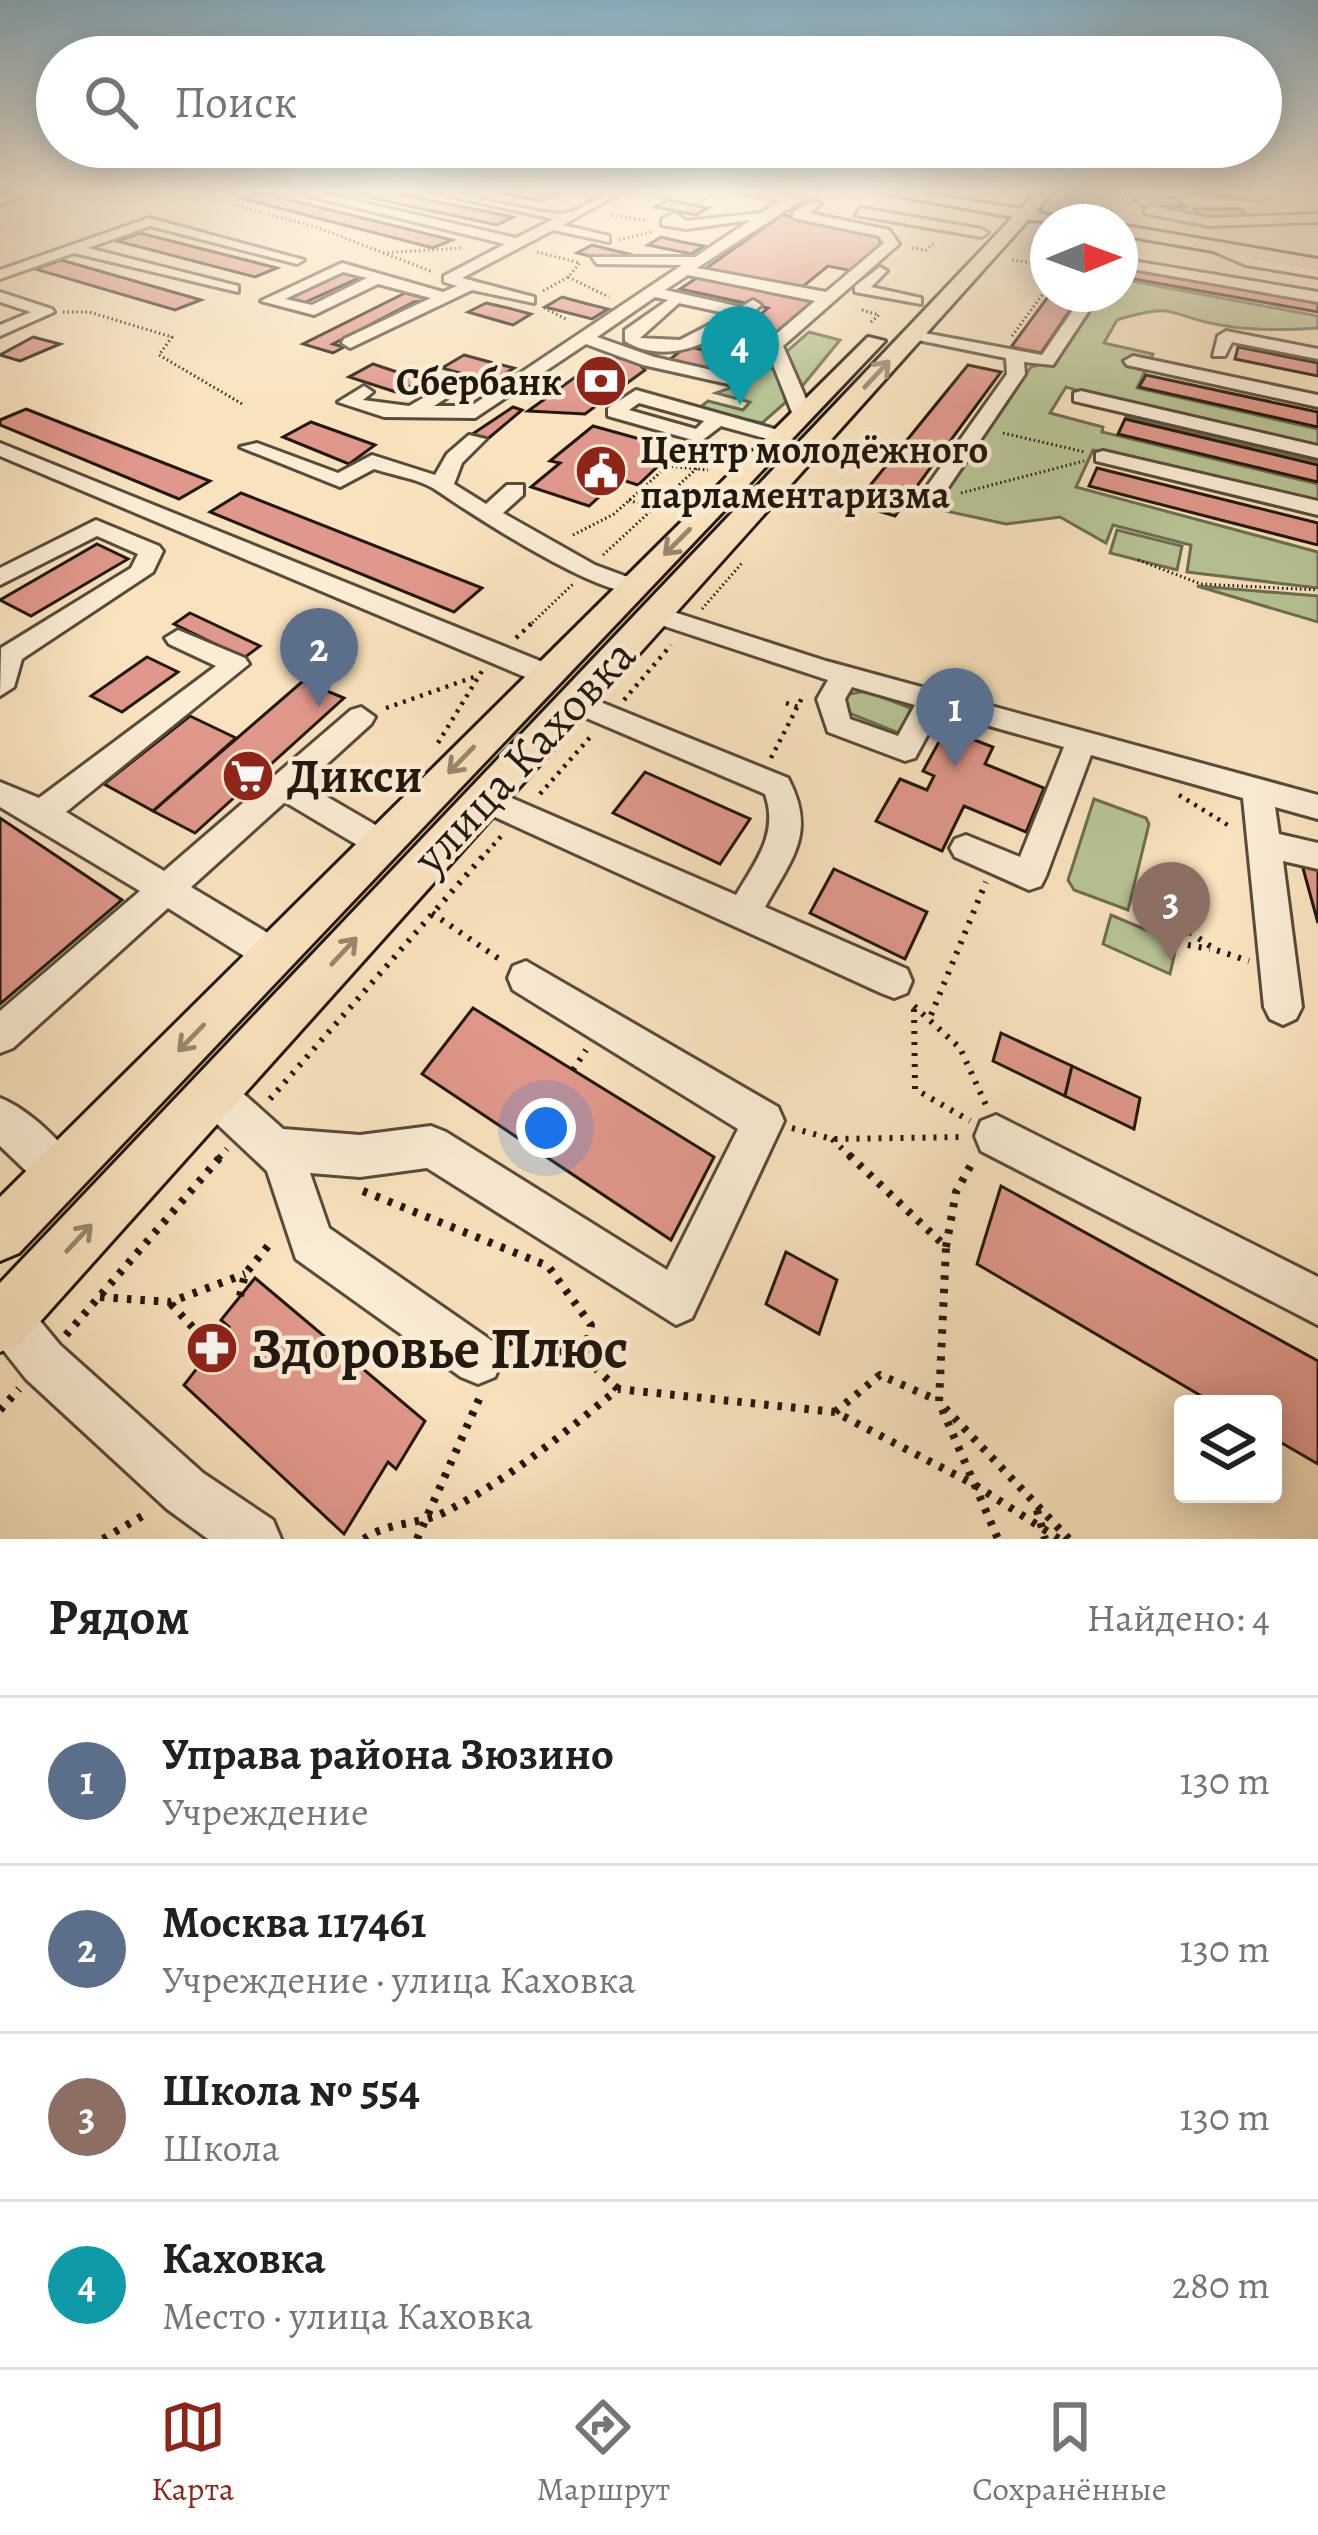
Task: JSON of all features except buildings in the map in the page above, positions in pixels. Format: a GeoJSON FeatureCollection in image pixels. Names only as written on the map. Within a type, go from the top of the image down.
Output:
{"type":"FeatureCollection","features":[{"type":"Feature","properties":{"kind":"main road","name":"улица Каховка"},"geometry":{"type":"LineString","coordinates":[[644,601],[782,436],[954,261]]}},
{"type":"Feature","properties":{"kind":"main road","name":"улица Каховка"},"geometry":{"type":"LineString","coordinates":[[0,1234],[380,843],[559,688],[914,334],[974,261]]}},
{"type":"Feature","properties":{"kind":"main road","name":"улица Каховка"},"geometry":{"type":"LineString","coordinates":[[3,1316],[484,799],[559,688]]}},
{"type":"Feature","properties":{"kind":"street"},"geometry":{"type":"LineString","coordinates":[[0,275],[40,261]]}},
{"type":"Feature","properties":{"kind":"street"},"geometry":{"type":"LineString","coordinates":[[121,261],[233,289]]}},
{"type":"Feature","properties":{"kind":"street"},"geometry":{"type":"LineString","coordinates":[[449,279],[482,261]]}},
{"type":"Feature","properties":{"kind":"street"},"geometry":{"type":"LineString","coordinates":[[610,261],[690,266],[829,297],[872,261]]}},
{"type":"Feature","properties":{"kind":"street"},"geometry":{"type":"LineString","coordinates":[[364,392],[347,402],[384,411],[416,409],[456,416],[475,412],[698,261]]}},
{"type":"Feature","properties":{"kind":"street"},"geometry":{"type":"LineString","coordinates":[[820,325],[895,261]]}},
{"type":"Feature","properties":{"kind":"street"},"geometry":{"type":"LineString","coordinates":[[1249,261],[1318,264]]}},
{"type":"Feature","properties":{"kind":"street"},"geometry":{"type":"LineString","coordinates":[[566,319],[649,361],[733,380],[826,299],[772,290],[690,266]]}},
{"type":"Feature","properties":{"kind":"street"},"geometry":{"type":"LineString","coordinates":[[1138,266],[1318,297]]}},
{"type":"Feature","properties":{"kind":"street"},"geometry":{"type":"LineString","coordinates":[[378,280],[379,275],[340,267],[268,301],[314,310],[378,280],[445,298]]}},
{"type":"Feature","properties":{"kind":"street"},"geometry":{"type":"LineString","coordinates":[[449,279],[528,300]]}},
{"type":"Feature","properties":{"kind":"street"},"geometry":{"type":"LineString","coordinates":[[350,343],[472,284]]}},
{"type":"Feature","properties":{"kind":"street"},"geometry":{"type":"LineString","coordinates":[[860,289],[915,301]]}},
{"type":"Feature","properties":{"kind":"street"},"geometry":{"type":"LineString","coordinates":[[652,292],[748,308],[707,339],[665,348],[633,341],[631,334],[672,304]]}},
{"type":"Feature","properties":{"kind":"street"},"geometry":{"type":"LineString","coordinates":[[0,297],[46,312]]}},
{"type":"Feature","properties":{"kind":"street"},"geometry":{"type":"LineString","coordinates":[[0,331],[46,312]]}},
{"type":"Feature","properties":{"kind":"street"},"geometry":{"type":"LineString","coordinates":[[914,334],[1047,361],[1080,312]]}},
{"type":"Feature","properties":{"kind":"street"},"geometry":{"type":"LineString","coordinates":[[1219,352],[1226,337],[1318,354]]}},
{"type":"Feature","properties":{"kind":"street"},"geometry":{"type":"LineString","coordinates":[[775,347],[803,415]]}},
{"type":"Feature","properties":{"kind":"street"},"geometry":{"type":"LineString","coordinates":[[927,502],[1016,374],[1015,355]]}},
{"type":"Feature","properties":{"kind":"street"},"geometry":{"type":"LineString","coordinates":[[1133,362],[1318,400]]}},
{"type":"Feature","properties":{"kind":"street"},"geometry":{"type":"LineString","coordinates":[[416,409],[461,381]]}},
{"type":"Feature","properties":{"kind":"street"},"geometry":{"type":"LineString","coordinates":[[717,419],[700,436],[615,412],[636,396],[782,436]]}},
{"type":"Feature","properties":{"kind":"street"},"geometry":{"type":"LineString","coordinates":[[1081,397],[1318,452]]}},
{"type":"Feature","properties":{"kind":"street"},"geometry":{"type":"LineString","coordinates":[[442,485],[452,458],[476,440]]}},
{"type":"Feature","properties":{"kind":"street"},"geometry":{"type":"LineString","coordinates":[[0,448],[776,786],[789,817],[778,853],[744,913]]}},
{"type":"Feature","properties":{"kind":"street"},"geometry":{"type":"LineString","coordinates":[[250,448],[340,481],[372,461],[442,485],[644,601],[831,672],[1318,807]]}},
{"type":"Feature","properties":{"kind":"street"},"geometry":{"type":"LineString","coordinates":[[1102,457],[1318,508]]}},
{"type":"Feature","properties":{"kind":"street"},"geometry":{"type":"LineString","coordinates":[[490,514],[515,490]]}},
{"type":"Feature","properties":{"kind":"street"},"geometry":{"type":"LineString","coordinates":[[0,578],[96,526],[151,551],[141,572],[5,649],[0,687]]}},
{"type":"Feature","properties":{"kind":"street"},"geometry":{"type":"LineString","coordinates":[[42,813],[236,664],[178,638]]}},
{"type":"Feature","properties":{"kind":"street"},"geometry":{"type":"LineString","coordinates":[[831,672],[838,725],[905,750],[932,700]]}},
{"type":"Feature","properties":{"kind":"street"},"geometry":{"type":"LineString","coordinates":[[0,1035],[361,717]]}},
{"type":"Feature","properties":{"kind":"street"},"geometry":{"type":"LineString","coordinates":[[980,854],[1029,876],[1081,741]]}},
{"type":"Feature","properties":{"kind":"street"},"geometry":{"type":"LineString","coordinates":[[283,786],[380,843]]}},
{"type":"Feature","properties":{"kind":"street"},"geometry":{"type":"LineString","coordinates":[[1258,790],[1283,1007]]}},
{"type":"Feature","properties":{"kind":"street"},"geometry":{"type":"LineString","coordinates":[[0,794],[42,813],[273,955]]}},
{"type":"Feature","properties":{"kind":"street"},"geometry":{"type":"LineString","coordinates":[[484,799],[744,913],[904,993]]}},
{"type":"Feature","properties":{"kind":"street"},"geometry":{"type":"LineString","coordinates":[[1264,844],[1318,856]]}},
{"type":"Feature","properties":{"kind":"street"},"geometry":{"type":"LineString","coordinates":[[277,1149],[360,1156],[430,1147],[676,1302],[764,1121],[526,978]]}},
{"type":"Feature","properties":{"kind":"street"},"geometry":{"type":"LineString","coordinates":[[213,1093],[277,1149],[312,1243],[479,1381]]}},
{"type":"Feature","properties":{"kind":"street"},"geometry":{"type":"LineString","coordinates":[[0,1118],[59,1173]]}},
{"type":"Feature","properties":{"kind":"street"},"geometry":{"type":"LineString","coordinates":[[995,1136],[1318,1302]]}},
{"type":"Feature","properties":{"kind":"street"},"geometry":{"type":"LineString","coordinates":[[3,1316],[43,1362],[185,1491],[254,1539]]}},
{"type":"Feature","properties":{"kind":"path"},"geometry":{"type":"LineString","coordinates":[[403,261],[449,279]]}},
{"type":"Feature","properties":{"kind":"path"},"geometry":{"type":"LineString","coordinates":[[576,261],[580,262],[568,277],[630,307]]}},
{"type":"Feature","properties":{"kind":"path"},"geometry":{"type":"LineString","coordinates":[[46,312],[89,312],[172,337],[159,355],[244,406]]}},
{"type":"Feature","properties":{"kind":"path"},"geometry":{"type":"LineString","coordinates":[[998,431],[1102,457]]}},
{"type":"Feature","properties":{"kind":"path"},"geometry":{"type":"LineString","coordinates":[[553,548],[629,500],[700,436]]}},
{"type":"Feature","properties":{"kind":"path"},"geometry":{"type":"LineString","coordinates":[[927,502],[1102,457]]}},
{"type":"Feature","properties":{"kind":"path"},"geometry":{"type":"LineString","coordinates":[[667,466],[708,470]]}},
{"type":"Feature","properties":{"kind":"path"},"geometry":{"type":"LineString","coordinates":[[629,500],[653,509]]}},
{"type":"Feature","properties":{"kind":"path"},"geometry":{"type":"LineString","coordinates":[[1138,560],[1156,573],[1183,580],[1318,590]]}},
{"type":"Feature","properties":{"kind":"path"},"geometry":{"type":"LineString","coordinates":[[774,751],[798,706],[831,672]]}},
{"type":"Feature","properties":{"kind":"path"},"geometry":{"type":"LineString","coordinates":[[361,717],[477,676]]}},
{"type":"Feature","properties":{"kind":"path"},"geometry":{"type":"LineString","coordinates":[[786,703],[798,706]]}},
{"type":"Feature","properties":{"kind":"path"},"geometry":{"type":"LineString","coordinates":[[1173,791],[1264,844]]}},
{"type":"Feature","properties":{"kind":"path"},"geometry":{"type":"LineString","coordinates":[[931,1016],[980,854]]}},
{"type":"Feature","properties":{"kind":"path"},"geometry":{"type":"LineString","coordinates":[[1135,895],[1216,950]]}},
{"type":"Feature","properties":{"kind":"path"},"geometry":{"type":"LineString","coordinates":[[431,912],[526,978]]}},
{"type":"Feature","properties":{"kind":"path"},"geometry":{"type":"LineString","coordinates":[[1177,943],[1279,971]]}},
{"type":"Feature","properties":{"kind":"path"},"geometry":{"type":"LineString","coordinates":[[904,993],[918,1028],[915,1089],[995,1136]]}},
{"type":"Feature","properties":{"kind":"path"},"geometry":{"type":"LineString","coordinates":[[940,1020],[979,1078]]}},
{"type":"Feature","properties":{"kind":"path"},"geometry":{"type":"LineString","coordinates":[[764,1121],[832,1138],[995,1136]]}},
{"type":"Feature","properties":{"kind":"path"},"geometry":{"type":"LineString","coordinates":[[995,1136],[961,1174],[947,1221],[940,1402],[998,1539]]}},
{"type":"Feature","properties":{"kind":"path"},"geometry":{"type":"LineString","coordinates":[[832,1138],[946,1247]]}},
{"type":"Feature","properties":{"kind":"path"},"geometry":{"type":"LineString","coordinates":[[350,1185],[548,1266],[591,1325],[584,1358]]}},
{"type":"Feature","properties":{"kind":"path"},"geometry":{"type":"LineString","coordinates":[[98,1297],[170,1303],[244,1274],[300,1209]]}},
{"type":"Feature","properties":{"kind":"path"},"geometry":{"type":"LineString","coordinates":[[240,1296],[244,1274]]}},
{"type":"Feature","properties":{"kind":"path"},"geometry":{"type":"LineString","coordinates":[[170,1303],[212,1348]]}},
{"type":"Feature","properties":{"kind":"path"},"geometry":{"type":"LineString","coordinates":[[417,1539],[479,1381],[516,1338],[584,1358],[618,1390],[835,1412],[975,1485],[1043,1534],[1059,1539]]}},
{"type":"Feature","properties":{"kind":"path"},"geometry":{"type":"LineString","coordinates":[[835,1412],[880,1375],[940,1402],[1069,1539]]}},
{"type":"Feature","properties":{"kind":"path"},"geometry":{"type":"LineString","coordinates":[[364,1539],[376,1528],[424,1522],[511,1478],[618,1390]]}},
{"type":"Feature","properties":{"kind":"path"},"geometry":{"type":"LineString","coordinates":[[103,1539],[185,1491]]}},
{"type":"Feature","properties":{"kind":"path"},"geometry":{"type":"LineString","coordinates":[[1036,1504],[1043,1534]]}},
{"type":"Feature","properties":{"kind":"green space"},"geometry":{"type":"Polygon","coordinates":[[[1138,282],[1318,316],[1318,328],[1269,330],[1152,312],[1117,320],[1104,343],[1153,354],[1137,388],[1318,429],[1318,462],[1126,417],[1126,405],[1066,387],[1050,413],[1103,427],[1102,432],[1318,484],[1318,504],[1093,450],[1076,487],[1318,552],[1318,588],[1187,572],[1191,545],[1113,525],[1106,543],[1060,517],[1006,524],[932,508],[1031,367],[1053,361],[1087,312],[1138,312],[1138,282]]]}},
{"type":"Feature","properties":{"kind":"green space"},"geometry":{"type":"Polygon","coordinates":[[[809,332],[840,340],[799,390],[784,354],[809,332]]]}},
{"type":"Feature","properties":{"kind":"green space"},"geometry":{"type":"Polygon","coordinates":[[[755,368],[777,369],[786,402],[762,423],[698,409],[708,401],[743,410],[750,402],[716,393],[736,386],[755,368]]]}},
{"type":"Feature","properties":{"kind":"green space"},"geometry":{"type":"Polygon","coordinates":[[[1117,530],[1182,546],[1177,570],[1110,553],[1117,530]]]}},
{"type":"Feature","properties":{"kind":"green space"},"geometry":{"type":"Polygon","coordinates":[[[1197,586],[1318,596],[1318,622],[1197,586]]]}},
{"type":"Feature","properties":{"kind":"green space"},"geometry":{"type":"Polygon","coordinates":[[[866,691],[918,711],[901,734],[844,711],[844,695],[866,691]]]}},
{"type":"Feature","properties":{"kind":"green space"},"geometry":{"type":"Polygon","coordinates":[[[1094,799],[1146,818],[1149,824],[1128,910],[1074,890],[1068,880],[1094,799]]]}},
{"type":"Feature","properties":{"kind":"green space"},"geometry":{"type":"Polygon","coordinates":[[[1111,915],[1177,943],[1170,974],[1103,944],[1111,915]]]}},
{"type":"Feature","properties":{"kind":"place","name":"Сбербанк"},"geometry":{"type":"Point","coordinates":[601,381]}},
{"type":"Feature","properties":{"kind":"place","name":"Каховка"},"geometry":{"type":"Point","coordinates":[740,405]}},
{"type":"Feature","properties":{"kind":"place","name":"Центр молодёжного парламентаризма"},"geometry":{"type":"Point","coordinates":[601,471]}},
{"type":"Feature","properties":{"kind":"place","name":"Москва 117461"},"geometry":{"type":"Point","coordinates":[319,707]}},
{"type":"Feature","properties":{"kind":"place","name":"Управа района Зюзино"},"geometry":{"type":"Point","coordinates":[955,767]}},
{"type":"Feature","properties":{"kind":"place","name":"Дикси"},"geometry":{"type":"Point","coordinates":[248,776]}},
{"type":"Feature","properties":{"kind":"place","name":"Школа № 554"},"geometry":{"type":"Point","coordinates":[1171,961]}},
{"type":"Feature","properties":{"kind":"place","name":"Здоровье Плюс"},"geometry":{"type":"Point","coordinates":[212,1348]}}]}
